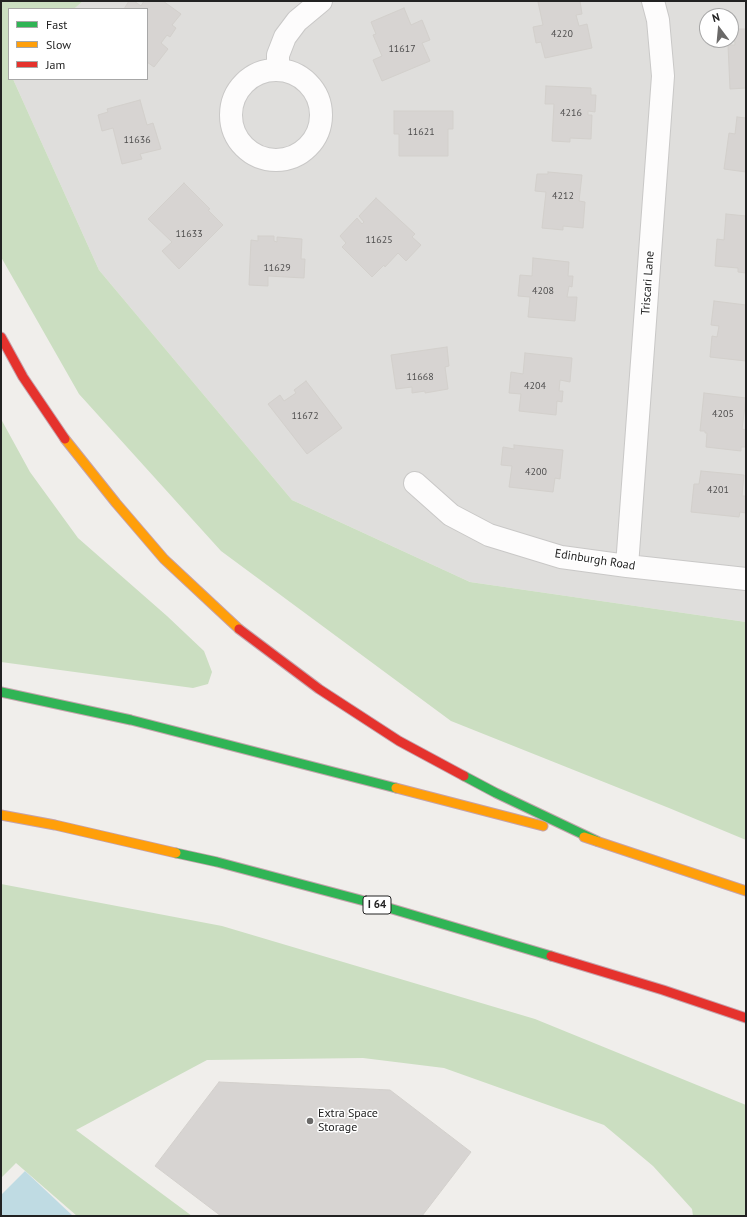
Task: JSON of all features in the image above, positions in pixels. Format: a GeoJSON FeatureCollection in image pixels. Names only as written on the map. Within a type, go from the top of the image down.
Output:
{"type":"FeatureCollection","features":[{"type":"Feature","properties":{"kind":"highway"},"geometry":{"type":"LineString","coordinates":[[1,337],[23,377],[65,439],[116,503],[164,559],[235,626],[319,689],[399,741],[496,793],[597,841]]}},
{"type":"Feature","properties":{"kind":"highway"},"geometry":{"type":"LineString","coordinates":[[1,692],[168,730],[450,801],[597,841],[746,891]]}},
{"type":"Feature","properties":{"kind":"highway","name":"I 64"},"geometry":{"type":"LineString","coordinates":[[1,815],[62,827],[217,862],[372,903],[663,990],[746,1018]]}},
{"type":"Feature","properties":{"kind":"street"},"geometry":{"type":"LineString","coordinates":[[278,70],[278,55],[286,37],[297,21],[321,1]]}},
{"type":"Feature","properties":{"kind":"street","name":"Triscari Lane"},"geometry":{"type":"LineString","coordinates":[[626,566],[663,76],[658,20],[653,1]]}},
{"type":"Feature","properties":{"kind":"street"},"geometry":{"type":"LineString","coordinates":[[278,70],[292,73],[305,81],[315,92],[320,106],[321,121],[316,135],[308,147],[295,156],[280,160],[265,159],[252,153],[241,142],[234,130],[232,116],[233,101],[240,88],[250,78],[264,72],[278,70]]}},
{"type":"Feature","properties":{"kind":"street","name":"Edinburgh Road"},"geometry":{"type":"LineString","coordinates":[[415,483],[451,515],[489,535],[561,557],[626,566],[746,578]]}},
{"type":"Feature","properties":{"kind":"shaded area"},"geometry":{"type":"Polygon","coordinates":[[[83,1],[746,1],[746,622],[470,582],[292,500],[99,270],[13,80],[148,80],[148,8],[75,8],[83,1]]]}},
{"type":"Feature","properties":{"kind":"green space"},"geometry":{"type":"Polygon","coordinates":[[[1,1],[83,1],[75,8],[8,8],[8,80],[13,80],[99,270],[292,500],[470,582],[746,622],[746,840],[451,721],[221,551],[79,394],[1,257],[1,1]]]}},
{"type":"Feature","properties":{"kind":"green space"},"geometry":{"type":"Polygon","coordinates":[[[1,419],[30,472],[78,538],[167,616],[204,651],[212,672],[208,684],[193,688],[1,662],[1,419]]]}},
{"type":"Feature","properties":{"kind":"green space"},"geometry":{"type":"Polygon","coordinates":[[[1,884],[222,926],[535,1019],[746,1105],[746,1216],[693,1216],[692,1209],[653,1166],[604,1125],[444,1068],[363,1058],[207,1060],[76,1130],[192,1216],[77,1216],[16,1163],[1,1178],[1,884]]]}},
{"type":"Feature","properties":{"kind":"water"},"geometry":{"type":"Polygon","coordinates":[[[25,1171],[73,1216],[1,1216],[1,1195],[25,1171]]]}},
{"type":"Feature","properties":{"kind":"building"},"geometry":{"type":"Polygon","coordinates":[[[129,1],[134,1],[141,6],[144,1],[163,1],[181,14],[172,25],[176,28],[170,37],[167,35],[161,43],[168,49],[154,67],[148,63],[148,8],[125,8],[129,1]]]}},
{"type":"Feature","properties":{"kind":"building"},"geometry":{"type":"Polygon","coordinates":[[[580,1],[582,14],[576,15],[579,26],[587,24],[592,48],[545,58],[541,42],[536,43],[533,27],[543,25],[538,2],[580,1]]]}},
{"type":"Feature","properties":{"kind":"building"},"geometry":{"type":"Polygon","coordinates":[[[404,8],[411,25],[422,20],[430,40],[422,43],[430,61],[382,81],[373,60],[382,56],[373,35],[376,34],[371,22],[404,8]]]}},
{"type":"Feature","properties":{"kind":"building"},"geometry":{"type":"Polygon","coordinates":[[[739,29],[746,29],[746,88],[730,89],[728,48],[739,48],[739,29]]]}},
{"type":"Feature","properties":{"kind":"building"},"geometry":{"type":"Polygon","coordinates":[[[546,86],[591,88],[591,95],[596,95],[595,112],[588,111],[588,115],[592,115],[591,139],[570,138],[570,142],[552,141],[554,104],[545,104],[546,86]]]}},
{"type":"Feature","properties":{"kind":"building"},"geometry":{"type":"Polygon","coordinates":[[[140,100],[147,125],[153,123],[161,149],[140,154],[142,159],[122,164],[113,128],[102,131],[98,115],[108,112],[107,109],[140,100]]]}},
{"type":"Feature","properties":{"kind":"building"},"geometry":{"type":"Polygon","coordinates":[[[394,111],[453,111],[453,129],[448,129],[448,156],[399,156],[399,134],[394,134],[394,111]]]}},
{"type":"Feature","properties":{"kind":"building"},"geometry":{"type":"Polygon","coordinates":[[[737,117],[746,118],[746,172],[724,169],[729,133],[735,134],[737,117]]]}},
{"type":"Feature","properties":{"kind":"building"},"geometry":{"type":"Polygon","coordinates":[[[548,172],[582,175],[579,201],[585,202],[583,228],[563,226],[563,230],[542,228],[546,192],[535,191],[537,174],[548,174],[548,172]]]}},
{"type":"Feature","properties":{"kind":"building"},"geometry":{"type":"Polygon","coordinates":[[[184,183],[210,209],[208,210],[223,225],[179,269],[162,251],[172,242],[148,219],[184,183]]]}},
{"type":"Feature","properties":{"kind":"building"},"geometry":{"type":"Polygon","coordinates":[[[376,198],[415,234],[412,237],[421,245],[406,261],[398,253],[385,267],[384,265],[372,277],[342,247],[346,243],[340,236],[357,218],[362,224],[364,222],[359,216],[376,198]]]}},
{"type":"Feature","properties":{"kind":"building"},"geometry":{"type":"Polygon","coordinates":[[[726,214],[746,216],[746,273],[738,272],[738,268],[715,266],[717,239],[724,240],[726,214]]]}},
{"type":"Feature","properties":{"kind":"building"},"geometry":{"type":"Polygon","coordinates":[[[258,236],[274,236],[274,241],[277,242],[277,237],[302,239],[301,259],[305,259],[304,278],[268,276],[268,286],[249,285],[251,240],[258,241],[258,236]]]}},
{"type":"Feature","properties":{"kind":"building"},"geometry":{"type":"Polygon","coordinates":[[[533,258],[569,262],[568,276],[573,276],[572,287],[569,286],[567,297],[577,297],[575,321],[528,317],[530,297],[518,296],[520,275],[532,276],[533,258]]]}},
{"type":"Feature","properties":{"kind":"building"},"geometry":{"type":"Polygon","coordinates":[[[714,301],[746,305],[746,361],[710,357],[712,336],[717,337],[719,326],[711,325],[714,301]]]}},
{"type":"Feature","properties":{"kind":"building"},"geometry":{"type":"Polygon","coordinates":[[[447,347],[449,366],[445,367],[448,389],[425,393],[425,391],[412,393],[412,387],[396,389],[391,355],[447,347]]]}},
{"type":"Feature","properties":{"kind":"building"},"geometry":{"type":"Polygon","coordinates":[[[525,353],[572,358],[570,382],[560,380],[559,391],[563,391],[562,402],[557,401],[556,415],[519,411],[521,394],[509,393],[511,372],[523,374],[525,353]]]}},
{"type":"Feature","properties":{"kind":"building"},"geometry":{"type":"Polygon","coordinates":[[[306,381],[342,428],[307,454],[268,404],[280,395],[284,401],[296,393],[294,390],[306,381]]]}},
{"type":"Feature","properties":{"kind":"building"},"geometry":{"type":"Polygon","coordinates":[[[704,393],[746,398],[742,429],[746,430],[746,447],[741,447],[741,451],[706,447],[707,433],[705,433],[705,431],[700,431],[704,393]]]}},
{"type":"Feature","properties":{"kind":"building"},"geometry":{"type":"Polygon","coordinates":[[[514,445],[563,450],[560,479],[555,478],[553,492],[509,487],[512,466],[501,465],[503,447],[514,449],[514,445]]]}},
{"type":"Feature","properties":{"kind":"building"},"geometry":{"type":"Polygon","coordinates":[[[701,471],[744,475],[742,496],[746,496],[746,513],[740,512],[739,517],[691,512],[694,484],[699,484],[701,471]]]}},
{"type":"Feature","properties":{"kind":"building","name":"Extra Space Storage"},"geometry":{"type":"Polygon","coordinates":[[[219,1082],[390,1090],[471,1152],[422,1216],[221,1216],[155,1166],[219,1082]]]}},
{"type":"Feature","properties":{"kind":"traffic: fast"},"geometry":{"type":"LineString","coordinates":[[1,692],[131,720],[396,788]]}},
{"type":"Feature","properties":{"kind":"traffic: fast"},"geometry":{"type":"LineString","coordinates":[[464,776],[496,793],[597,841]]}},
{"type":"Feature","properties":{"kind":"traffic: fast"},"geometry":{"type":"LineString","coordinates":[[176,853],[217,862],[372,903],[551,956]]}},
{"type":"Feature","properties":{"kind":"traffic: slow"},"geometry":{"type":"LineString","coordinates":[[65,439],[116,503],[164,559],[239,629]]}},
{"type":"Feature","properties":{"kind":"traffic: slow"},"geometry":{"type":"LineString","coordinates":[[396,788],[543,826]]}},
{"type":"Feature","properties":{"kind":"traffic: slow"},"geometry":{"type":"LineString","coordinates":[[1,815],[55,825],[176,853]]}},
{"type":"Feature","properties":{"kind":"traffic: slow"},"geometry":{"type":"LineString","coordinates":[[584,837],[746,891]]}},
{"type":"Feature","properties":{"kind":"traffic: jam"},"geometry":{"type":"LineString","coordinates":[[1,337],[23,377],[65,439]]}},
{"type":"Feature","properties":{"kind":"traffic: jam"},"geometry":{"type":"LineString","coordinates":[[239,629],[319,689],[399,741],[464,776]]}},
{"type":"Feature","properties":{"kind":"traffic: jam"},"geometry":{"type":"LineString","coordinates":[[551,956],[663,990],[746,1018]]}},
{"type":"Feature","properties":{"kind":"place","name":"Extra Space Storage"},"geometry":{"type":"Point","coordinates":[310,1121]}}]}
